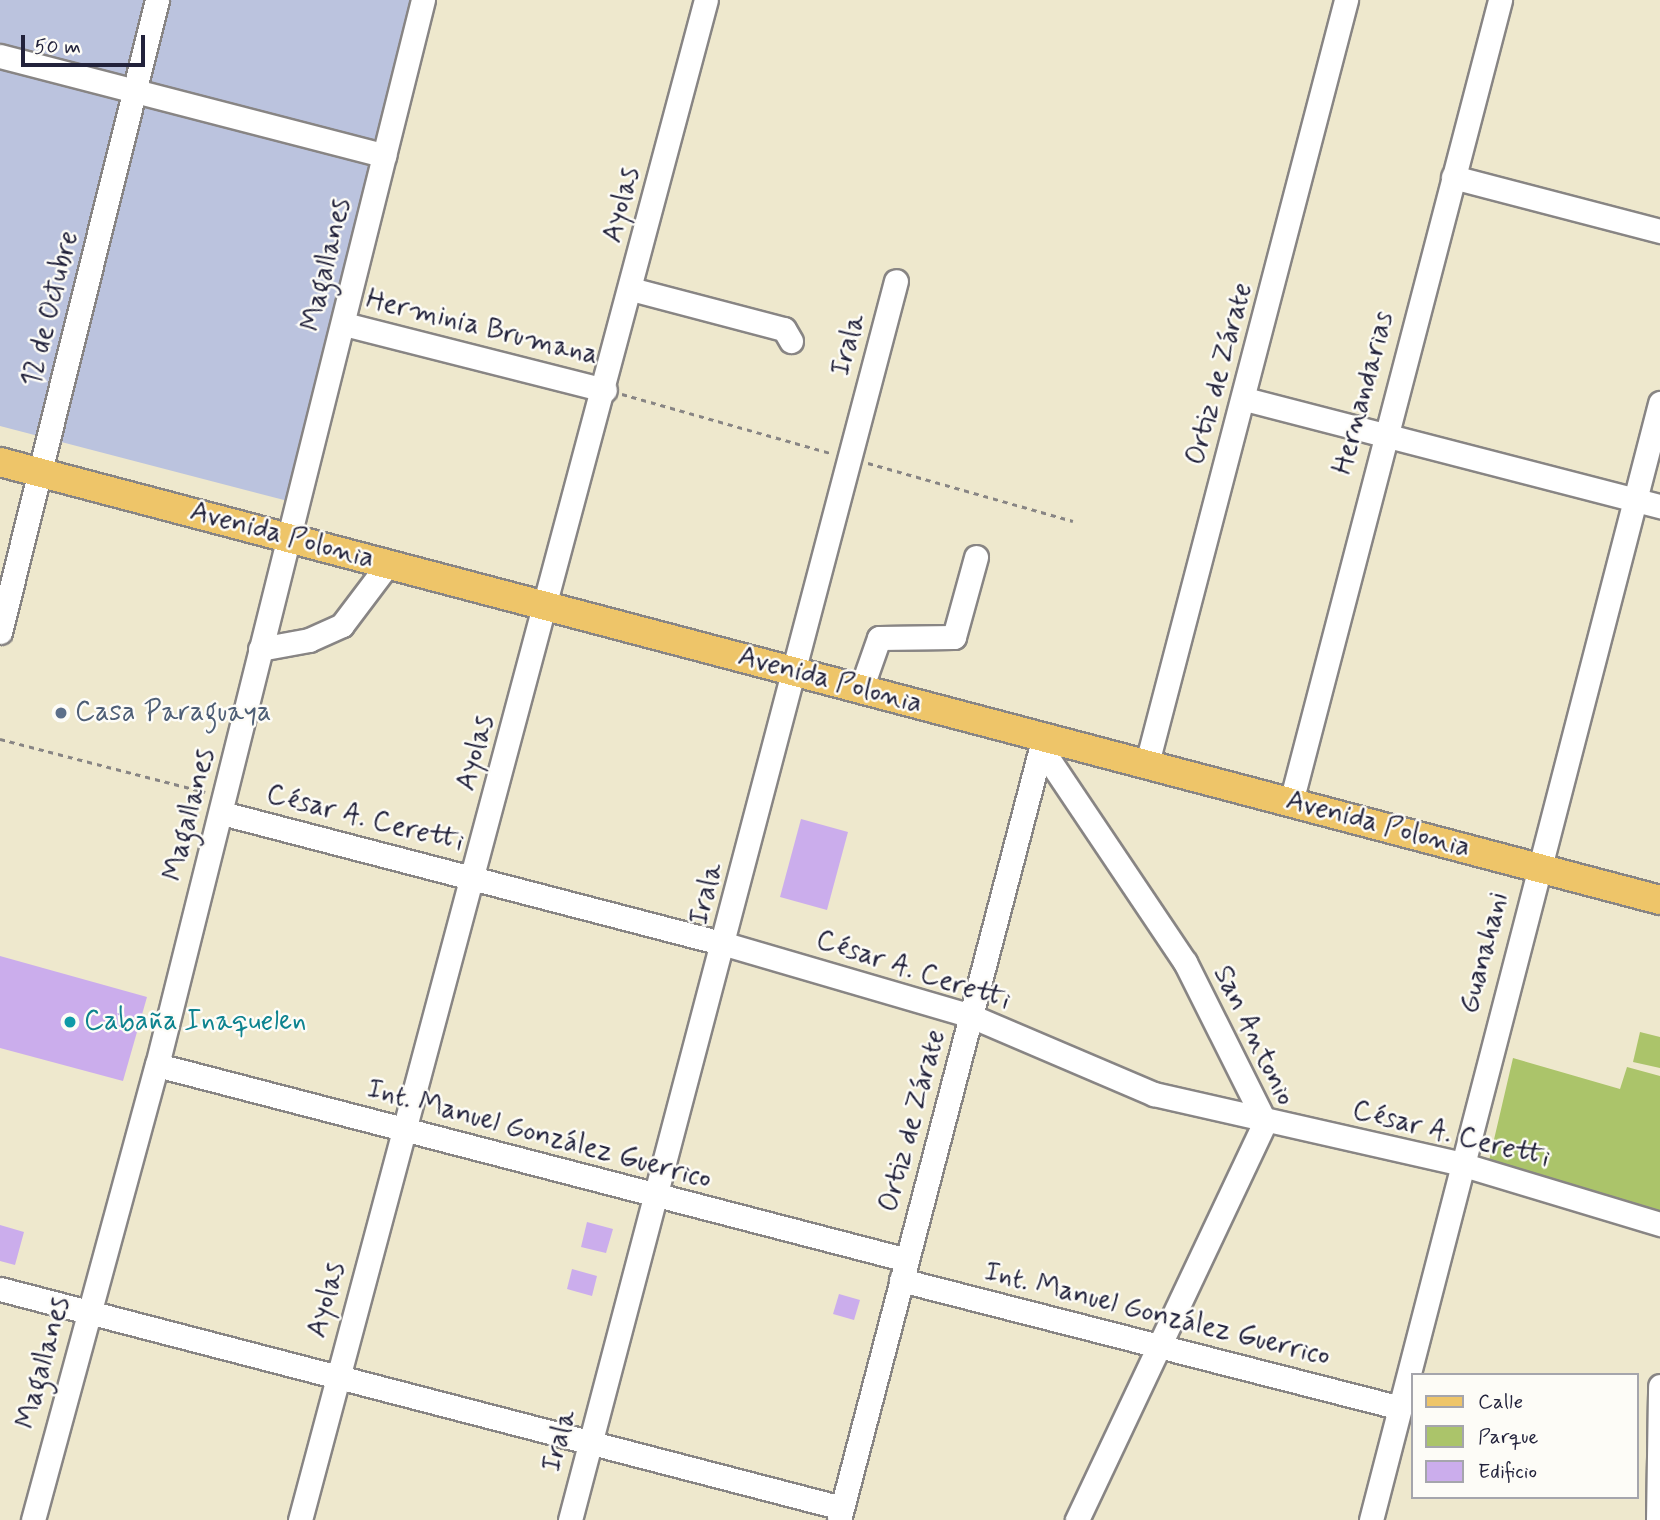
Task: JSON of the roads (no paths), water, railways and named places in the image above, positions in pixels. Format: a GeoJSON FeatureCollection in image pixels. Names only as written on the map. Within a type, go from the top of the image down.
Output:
{"type":"FeatureCollection","features":[{"type":"Feature","properties":{"kind":"main road","name":"Avenida Polonia"},"geometry":{"type":"LineString","coordinates":[[0,461],[861,689],[1043,743],[1147,763],[1660,900]]}},
{"type":"Feature","properties":{"kind":"street","name":"12 de Octubre"},"geometry":{"type":"LineString","coordinates":[[0,632],[158,0]]}},
{"type":"Feature","properties":{"kind":"street","name":"Magallanes"},"geometry":{"type":"LineString","coordinates":[[33,1520],[157,1065],[287,537],[344,324],[424,0]]}},
{"type":"Feature","properties":{"kind":"street","name":"Ayolas"},"geometry":{"type":"LineString","coordinates":[[300,1520],[337,1374],[606,390],[706,0]]}},
{"type":"Feature","properties":{"kind":"street","name":"Ortiz de Zárate"},"geometry":{"type":"LineString","coordinates":[[1147,763],[1245,400],[1346,0]]}},
{"type":"Feature","properties":{"kind":"street","name":"Hernandarias"},"geometry":{"type":"LineString","coordinates":[[1291,802],[1383,435],[1500,0]]}},
{"type":"Feature","properties":{"kind":"street"},"geometry":{"type":"LineString","coordinates":[[0,56],[384,155]]}},
{"type":"Feature","properties":{"kind":"street"},"geometry":{"type":"LineString","coordinates":[[1453,177],[1660,231]]}},
{"type":"Feature","properties":{"kind":"street","name":"Irala"},"geometry":{"type":"LineString","coordinates":[[570,1520],[590,1438],[659,1198],[896,281]]}},
{"type":"Feature","properties":{"kind":"street"},"geometry":{"type":"LineString","coordinates":[[631,289],[784,329],[791,341]]}},
{"type":"Feature","properties":{"kind":"street","name":"Herminia Brumana"},"geometry":{"type":"LineString","coordinates":[[344,324],[606,390]]}},
{"type":"Feature","properties":{"kind":"street"},"geometry":{"type":"LineString","coordinates":[[1245,400],[1660,506]]}},
{"type":"Feature","properties":{"kind":"street","name":"Guanahani"},"geometry":{"type":"LineString","coordinates":[[1371,1520],[1397,1407],[1660,403]]}},
{"type":"Feature","properties":{"kind":"street"},"geometry":{"type":"LineString","coordinates":[[861,689],[878,638],[954,638],[976,557]]}},
{"type":"Feature","properties":{"kind":"street"},"geometry":{"type":"LineString","coordinates":[[0,576],[19,559]]}},
{"type":"Feature","properties":{"kind":"street"},"geometry":{"type":"LineString","coordinates":[[260,649],[309,640],[342,625],[388,564]]}},
{"type":"Feature","properties":{"kind":"street","name":"Ortiz de Zárate"},"geometry":{"type":"LineString","coordinates":[[840,1514],[1043,743]]}},
{"type":"Feature","properties":{"kind":"street","name":"San Antonio"},"geometry":{"type":"LineString","coordinates":[[1043,743],[1185,962],[1265,1122],[1156,1346],[1077,1520]]}},
{"type":"Feature","properties":{"kind":"street","name":"César A. Ceretti"},"geometry":{"type":"LineString","coordinates":[[223,805],[472,878],[725,943],[971,1016],[1097,1074],[1265,1122],[1461,1164],[1660,1224]]}},
{"type":"Feature","properties":{"kind":"street","name":"Int. Manuel González Guerrico"},"geometry":{"type":"LineString","coordinates":[[157,1065],[659,1198],[1156,1346],[1397,1407]]}},
{"type":"Feature","properties":{"kind":"street"},"geometry":{"type":"LineString","coordinates":[[0,1289],[590,1438],[840,1514]]}},
{"type":"Feature","properties":{"kind":"street"},"geometry":{"type":"LineString","coordinates":[[1658,1520],[1660,1387]]}},
{"type":"Feature","properties":{"kind":"place","name":"Casa Paraguaya"},"geometry":{"type":"Point","coordinates":[61,713]}},
{"type":"Feature","properties":{"kind":"place","name":"Cabaña Inaquelen"},"geometry":{"type":"Point","coordinates":[70,1022]}}]}
